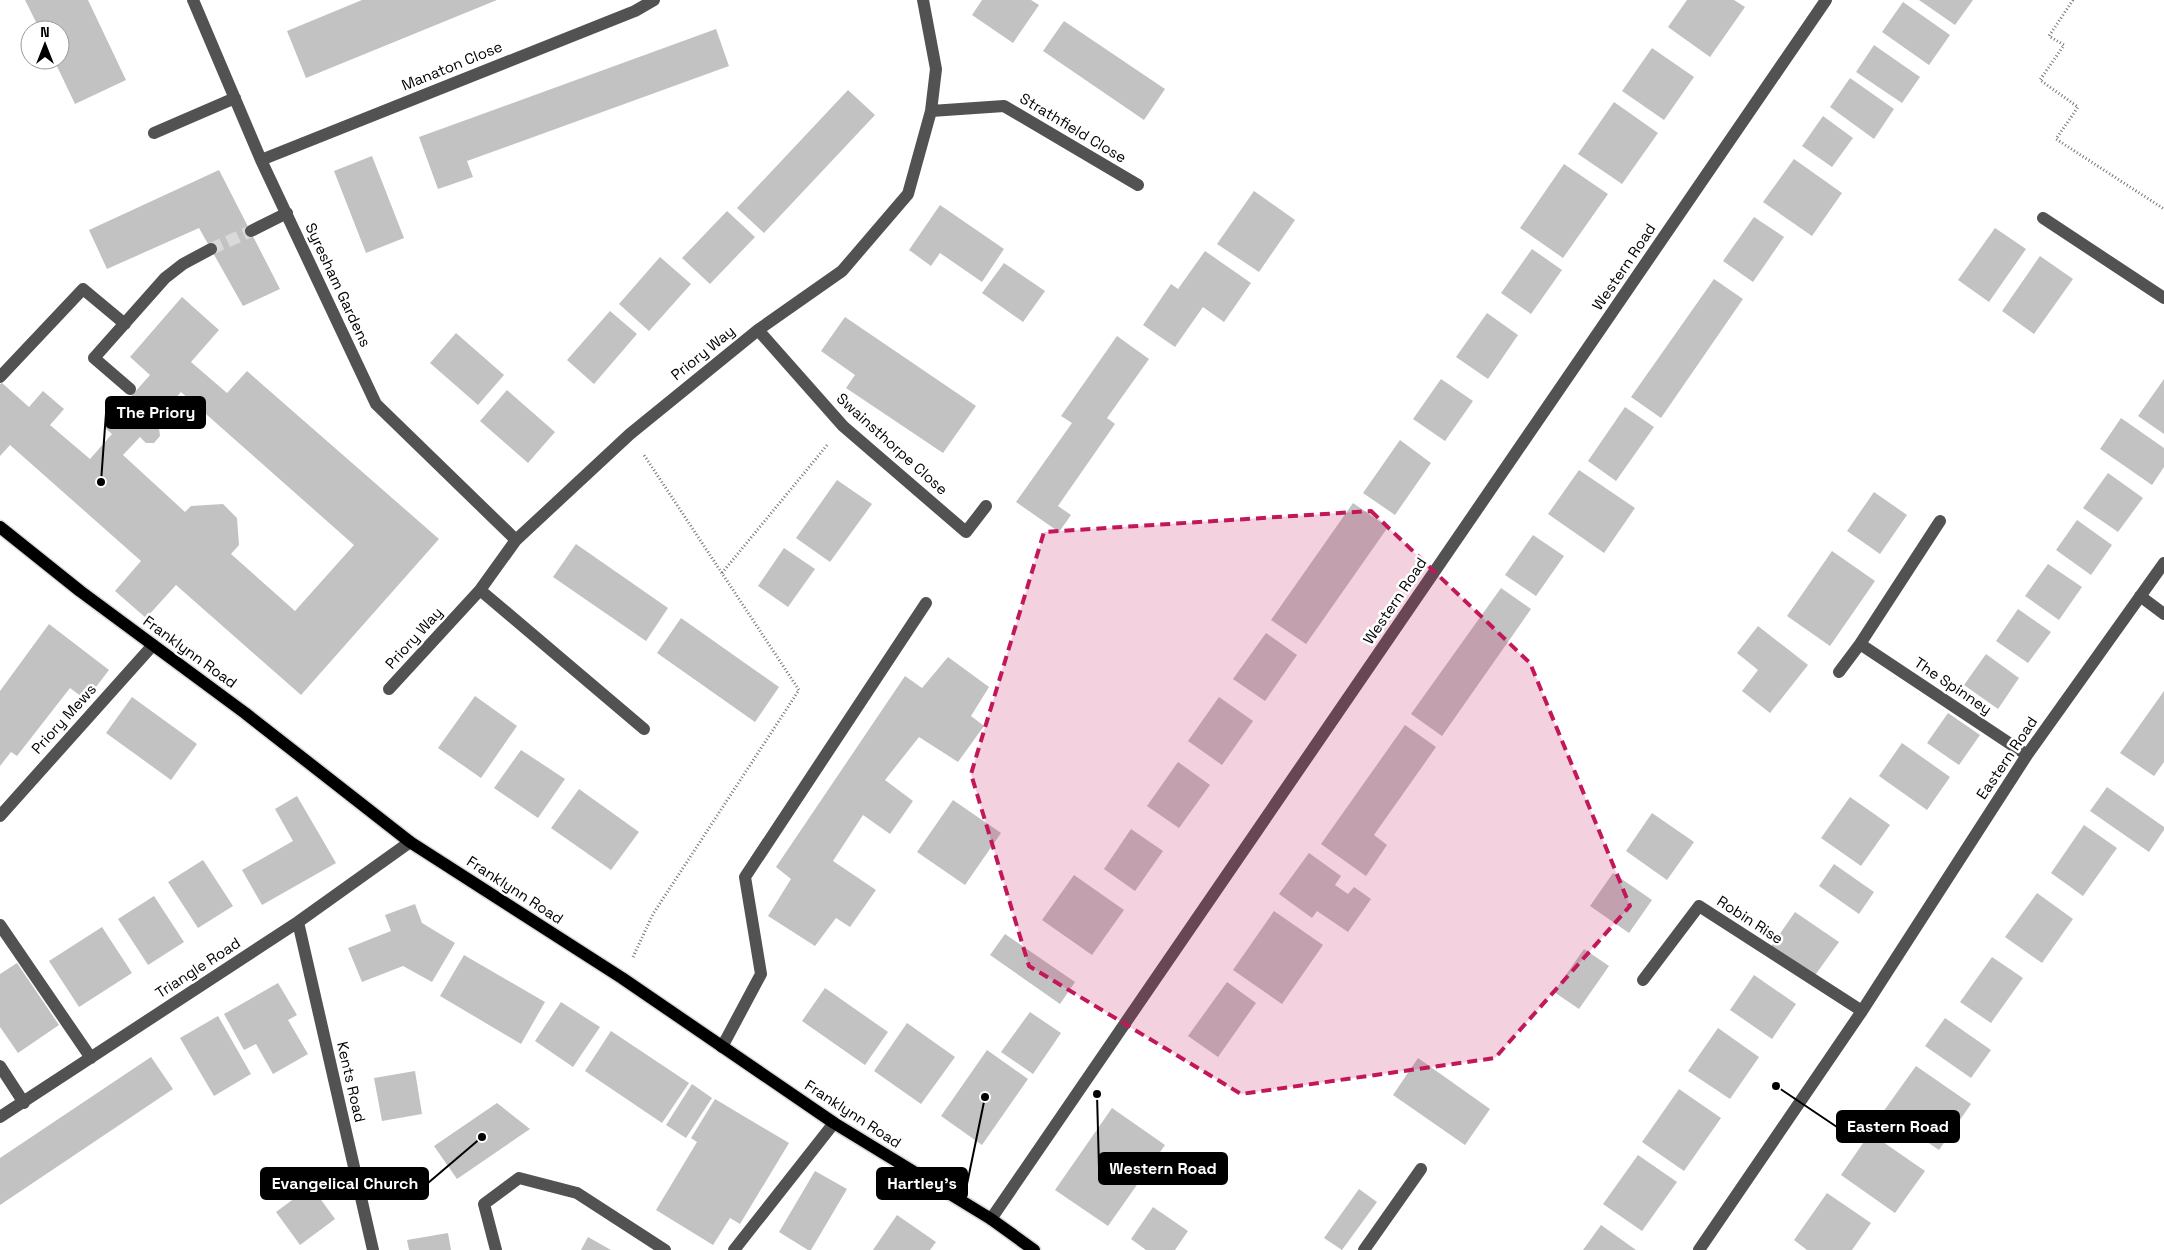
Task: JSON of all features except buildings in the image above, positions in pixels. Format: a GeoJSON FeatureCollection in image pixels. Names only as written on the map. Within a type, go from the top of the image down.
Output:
{"type":"FeatureCollection","features":[{"type":"Feature","properties":{"kind":"main road","name":"Franklynn Road"},"geometry":{"type":"LineString","coordinates":[[0,527],[80,591],[245,713],[410,842],[622,978],[834,1123],[991,1219],[1034,1250]]}},
{"type":"Feature","properties":{"kind":"street","name":"Syresham Gardens"},"geometry":{"type":"LineString","coordinates":[[193,0],[261,160],[376,404],[516,540]]}},
{"type":"Feature","properties":{"kind":"street","name":"Manaton Close"},"geometry":{"type":"LineString","coordinates":[[261,160],[635,12],[654,0]]}},
{"type":"Feature","properties":{"kind":"street","name":"Priory Way"},"geometry":{"type":"LineString","coordinates":[[389,689],[480,590],[516,540],[630,434],[758,330],[842,271],[908,194],[930,111],[936,69],[923,0]]}},
{"type":"Feature","properties":{"kind":"street","name":"Western Road"},"geometry":{"type":"LineString","coordinates":[[991,1219],[1826,0]]}},
{"type":"Feature","properties":{"kind":"street"},"geometry":{"type":"LineString","coordinates":[[154,133],[235,98]]}},
{"type":"Feature","properties":{"kind":"street","name":"Strathfield Close"},"geometry":{"type":"LineString","coordinates":[[930,111],[1004,106],[1138,185]]}},
{"type":"Feature","properties":{"kind":"street"},"geometry":{"type":"LineString","coordinates":[[251,231],[287,213]]}},
{"type":"Feature","properties":{"kind":"street"},"geometry":{"type":"LineString","coordinates":[[2043,218],[2164,298]]}},
{"type":"Feature","properties":{"kind":"street"},"geometry":{"type":"LineString","coordinates":[[130,389],[94,358],[165,278],[183,264],[211,249]]}},
{"type":"Feature","properties":{"kind":"street"},"geometry":{"type":"LineString","coordinates":[[0,377],[83,290],[125,324]]}},
{"type":"Feature","properties":{"kind":"street","name":"Swainsthorpe Close"},"geometry":{"type":"LineString","coordinates":[[758,330],[843,426],[966,532],[986,506]]}},
{"type":"Feature","properties":{"kind":"street"},"geometry":{"type":"LineString","coordinates":[[1839,672],[1860,644],[1940,521]]}},
{"type":"Feature","properties":{"kind":"street","name":"Eastern Road"},"geometry":{"type":"LineString","coordinates":[[1698,1250],[1862,1011],[2027,755],[2164,563]]}},
{"type":"Feature","properties":{"kind":"street"},"geometry":{"type":"LineString","coordinates":[[480,590],[644,729]]}},
{"type":"Feature","properties":{"kind":"street"},"geometry":{"type":"LineString","coordinates":[[2140,596],[2164,614]]}},
{"type":"Feature","properties":{"kind":"street"},"geometry":{"type":"LineString","coordinates":[[722,1047],[761,974],[745,877],[926,603]]}},
{"type":"Feature","properties":{"kind":"street","name":"The Spinney"},"geometry":{"type":"LineString","coordinates":[[1860,644],[2027,755]]}},
{"type":"Feature","properties":{"kind":"street","name":"Priory Mews"},"geometry":{"type":"LineString","coordinates":[[0,816],[153,645]]}},
{"type":"Feature","properties":{"kind":"street","name":"Triangle Road"},"geometry":{"type":"LineString","coordinates":[[0,1117],[298,922],[410,842]]}},
{"type":"Feature","properties":{"kind":"street","name":"Robin Rise"},"geometry":{"type":"LineString","coordinates":[[1643,980],[1698,906],[1862,1011]]}},
{"type":"Feature","properties":{"kind":"street","name":"Kents Road"},"geometry":{"type":"LineString","coordinates":[[298,922],[373,1250]]}},
{"type":"Feature","properties":{"kind":"street"},"geometry":{"type":"LineString","coordinates":[[0,925],[91,1058]]}},
{"type":"Feature","properties":{"kind":"street"},"geometry":{"type":"LineString","coordinates":[[0,1066],[24,1102]]}},
{"type":"Feature","properties":{"kind":"street"},"geometry":{"type":"LineString","coordinates":[[734,1250],[834,1123]]}},
{"type":"Feature","properties":{"kind":"street"},"geometry":{"type":"LineString","coordinates":[[1364,1250],[1421,1169]]}},
{"type":"Feature","properties":{"kind":"street"},"geometry":{"type":"LineString","coordinates":[[496,1250],[484,1204],[519,1178],[577,1193],[665,1250]]}},
{"type":"Feature","properties":{"kind":"path"},"geometry":{"type":"LineString","coordinates":[[2073,0],[2050,36],[2064,46],[2040,80],[2078,107],[2056,139],[2164,209]]}},
{"type":"Feature","properties":{"kind":"path"},"geometry":{"type":"LineString","coordinates":[[722,573],[843,426]]}},
{"type":"Feature","properties":{"kind":"path"},"geometry":{"type":"LineString","coordinates":[[622,978],[653,914],[799,690],[630,434]]}},
{"type":"Feature","properties":{"kind":"highlighted area"},"geometry":{"type":"Polygon","coordinates":[[[1371,511],[1530,663],[1630,906],[1495,1058],[1241,1094],[1029,966],[971,774],[1044,532],[1371,511]]]}},
{"type":"Feature","properties":{"kind":"tunnel"},"geometry":{"type":"LineString","coordinates":[[211,249],[251,231]]}},
{"type":"Feature","properties":{"kind":"place","name":"The Priory"},"geometry":{"type":"Point","coordinates":[101,482]}},
{"type":"Feature","properties":{"kind":"place","name":"Eastern Road"},"geometry":{"type":"Point","coordinates":[1776,1086]}},
{"type":"Feature","properties":{"kind":"place","name":"Western Road"},"geometry":{"type":"Point","coordinates":[1097,1094]}},
{"type":"Feature","properties":{"kind":"place","name":"Hartley's"},"geometry":{"type":"Point","coordinates":[985,1097]}},
{"type":"Feature","properties":{"kind":"place","name":"Evangelical Church"},"geometry":{"type":"Point","coordinates":[482,1137]}}]}
